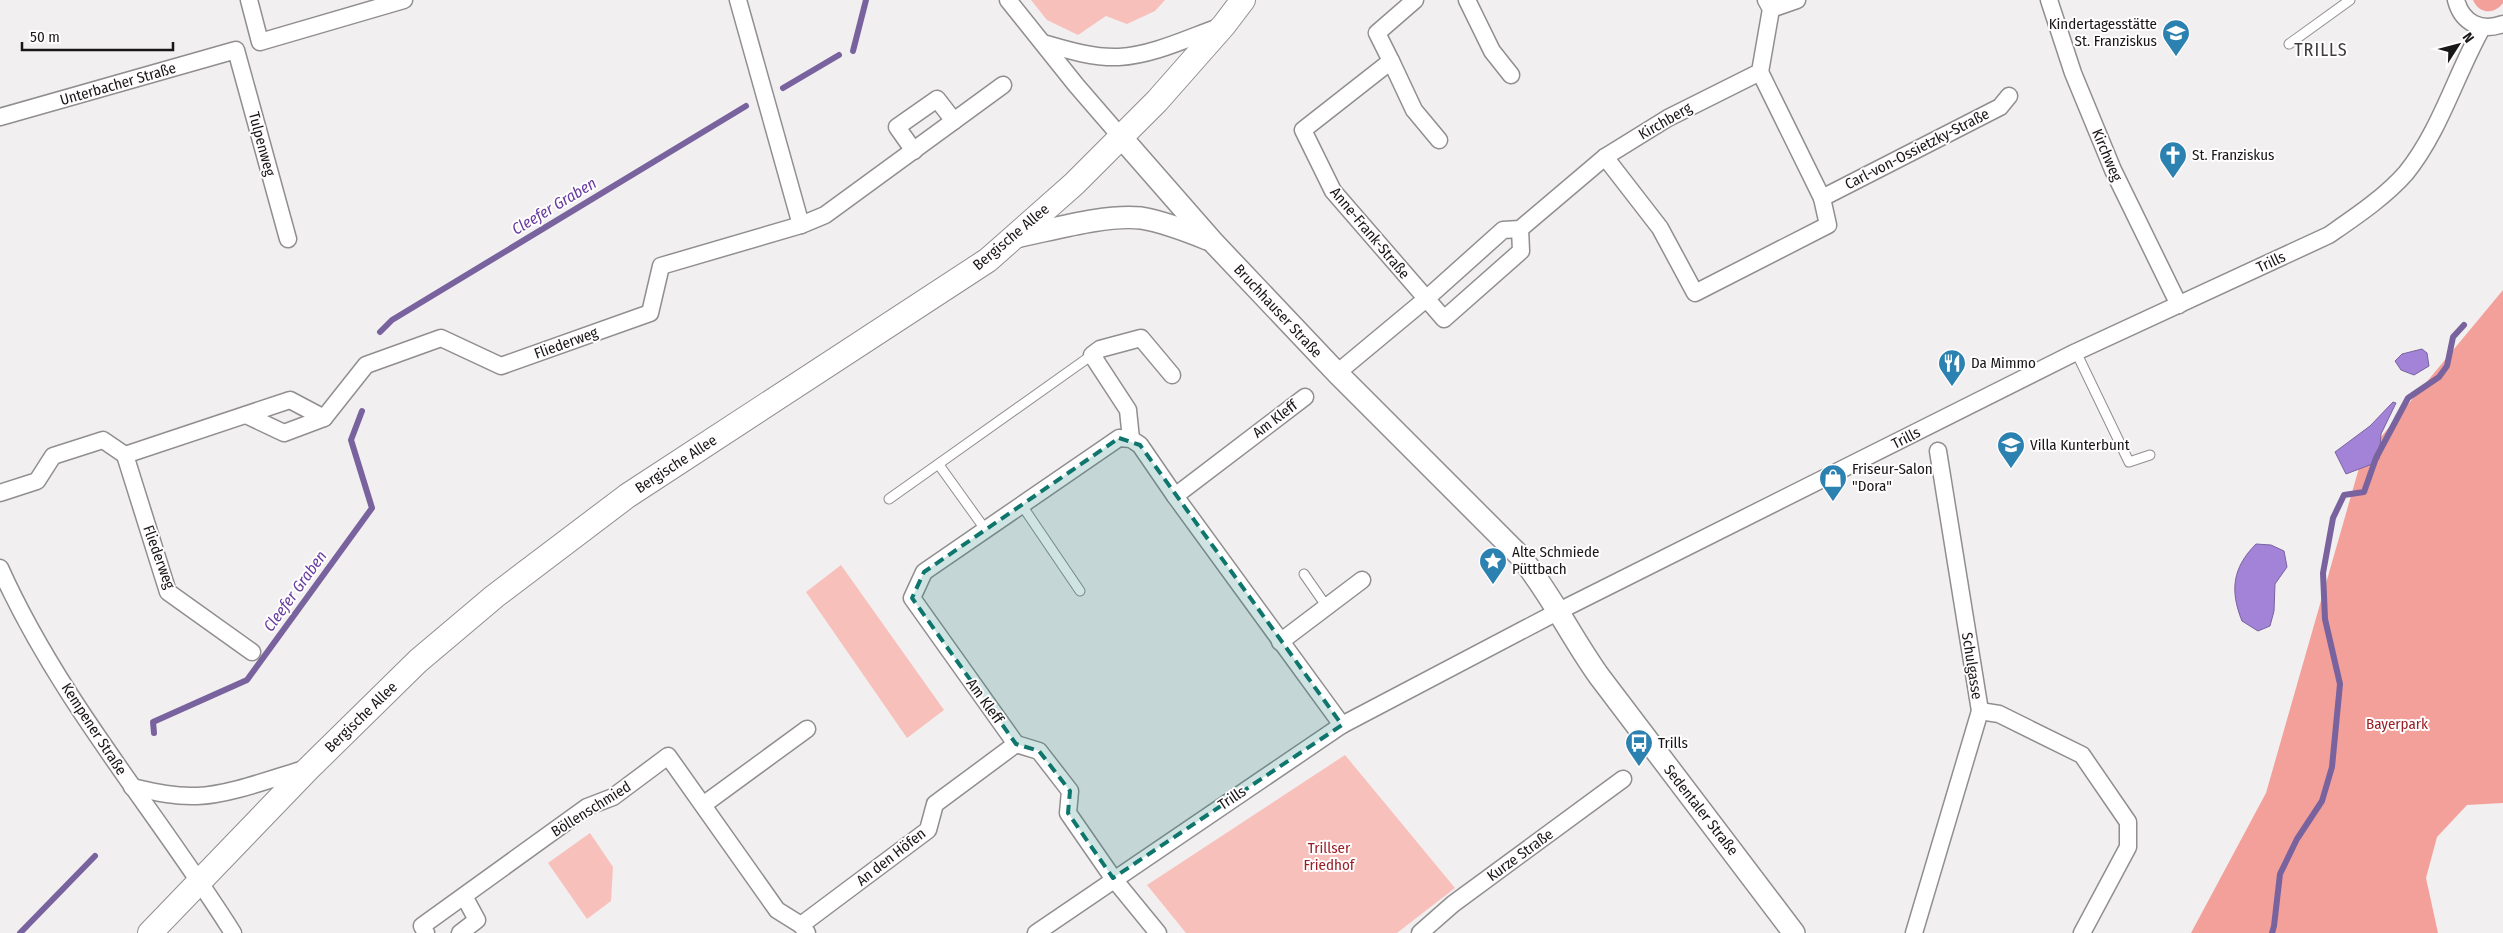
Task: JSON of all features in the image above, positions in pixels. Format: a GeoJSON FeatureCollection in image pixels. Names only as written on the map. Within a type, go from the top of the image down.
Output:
{"type":"FeatureCollection","features":[{"type":"Feature","properties":{"kind":"main road","name":"Bergische Allee"},"geometry":{"type":"LineString","coordinates":[[150,933],[309,768],[439,643],[495,596],[627,496],[979,265],[1015,237],[1165,93],[1224,25],[1243,0]]}},
{"type":"Feature","properties":{"kind":"street"},"geometry":{"type":"LineString","coordinates":[[250,0],[260,42],[404,0]]}},
{"type":"Feature","properties":{"kind":"street"},"geometry":{"type":"LineString","coordinates":[[738,0],[801,226]]}},
{"type":"Feature","properties":{"kind":"street","name":"Bruchhauser Straße"},"geometry":{"type":"LineString","coordinates":[[1008,0],[1121,137],[1212,241],[1337,373],[1520,556],[1536,575],[1559,611]]}},
{"type":"Feature","properties":{"kind":"street"},"geometry":{"type":"LineString","coordinates":[[1415,0],[1377,33],[1414,110],[1439,140]]}},
{"type":"Feature","properties":{"kind":"street"},"geometry":{"type":"LineString","coordinates":[[1467,0],[1492,51],[1510,75]]}},
{"type":"Feature","properties":{"kind":"street"},"geometry":{"type":"LineString","coordinates":[[1605,157],[1660,228],[1695,293],[1828,225],[1822,198],[1760,72],[1769,5],[1797,0]]}},
{"type":"Feature","properties":{"kind":"street","name":"Kirchweg"},"geometry":{"type":"LineString","coordinates":[[2048,0],[2072,73],[2112,170],[2179,305]]}},
{"type":"Feature","properties":{"kind":"street"},"geometry":{"type":"LineString","coordinates":[[2456,0],[2465,18],[2482,28],[2494,28],[2503,24]]}},
{"type":"Feature","properties":{"kind":"street"},"geometry":{"type":"LineString","coordinates":[[1043,44],[1092,55],[1128,56],[1224,25]]}},
{"type":"Feature","properties":{"kind":"street","name":"Trills"},"geometry":{"type":"LineString","coordinates":[[1036,933],[1113,878],[1342,725],[1559,611],[2076,352],[2329,235],[2355,217],[2406,173],[2428,138],[2482,28]]}},
{"type":"Feature","properties":{"kind":"street","name":"Unterbacher Straße"},"geometry":{"type":"LineString","coordinates":[[0,118],[236,50]]}},
{"type":"Feature","properties":{"kind":"street","name":"Tulpenweg"},"geometry":{"type":"LineString","coordinates":[[236,50],[288,239]]}},
{"type":"Feature","properties":{"kind":"street","name":"Anne-Frank-Straße"},"geometry":{"type":"LineString","coordinates":[[1391,61],[1302,130],[1333,191],[1426,299]]}},
{"type":"Feature","properties":{"kind":"street","name":"Kirchberg"},"geometry":{"type":"LineString","coordinates":[[1337,373],[1426,299],[1503,230],[1520,228],[1605,157],[1668,118],[1760,72]]}},
{"type":"Feature","properties":{"kind":"street","name":"Fliederweg"},"geometry":{"type":"LineString","coordinates":[[324,418],[366,364],[441,338],[501,366],[650,313],[661,266],[801,226],[825,215],[1003,86]]}},
{"type":"Feature","properties":{"kind":"street","name":"Carl-von-Ossietzky-Straße"},"geometry":{"type":"LineString","coordinates":[[1822,198],[2000,107],[2009,96]]}},
{"type":"Feature","properties":{"kind":"street"},"geometry":{"type":"LineString","coordinates":[[914,151],[897,127],[937,99],[954,122]]}},
{"type":"Feature","properties":{"kind":"street"},"geometry":{"type":"LineString","coordinates":[[1015,237],[1101,220],[1139,218],[1163,222],[1212,241]]}},
{"type":"Feature","properties":{"kind":"street"},"geometry":{"type":"LineString","coordinates":[[1426,299],[1444,319],[1521,251],[1520,228]]}},
{"type":"Feature","properties":{"kind":"street"},"geometry":{"type":"LineString","coordinates":[[1172,375],[1141,338],[1100,349],[1092,356],[1128,410],[1131,439],[1140,445],[1280,642],[1342,725]]}},
{"type":"Feature","properties":{"kind":"street","name":"Am Kleff"},"geometry":{"type":"LineString","coordinates":[[1175,496],[1304,397]]}},
{"type":"Feature","properties":{"kind":"street"},"geometry":{"type":"LineString","coordinates":[[0,493],[37,482],[53,456],[103,440],[125,455],[290,400],[324,418]]}},
{"type":"Feature","properties":{"kind":"street"},"geometry":{"type":"LineString","coordinates":[[246,415],[284,433],[324,418]]}},
{"type":"Feature","properties":{"kind":"street","name":"Am Kleff"},"geometry":{"type":"LineString","coordinates":[[1016,744],[912,598],[924,572],[1119,438],[1131,439]]}},
{"type":"Feature","properties":{"kind":"street","name":"Schulgasse"},"geometry":{"type":"LineString","coordinates":[[1914,933],[1980,711],[1938,451]]}},
{"type":"Feature","properties":{"kind":"street","name":"Fliederweg"},"geometry":{"type":"LineString","coordinates":[[125,455],[168,592],[252,652]]}},
{"type":"Feature","properties":{"kind":"street","name":"Kempener Straße"},"geometry":{"type":"LineString","coordinates":[[0,568],[32,634],[132,787],[199,882]]}},
{"type":"Feature","properties":{"kind":"street"},"geometry":{"type":"LineString","coordinates":[[1280,642],[1362,580]]}},
{"type":"Feature","properties":{"kind":"street","name":"Sedentaler Straße"},"geometry":{"type":"LineString","coordinates":[[1559,611],[1580,650],[1794,933]]}},
{"type":"Feature","properties":{"kind":"street"},"geometry":{"type":"LineString","coordinates":[[1980,711],[1999,714],[2082,754],[2128,822],[2128,847],[2082,933]]}},
{"type":"Feature","properties":{"kind":"street"},"geometry":{"type":"LineString","coordinates":[[703,806],[807,729]]}},
{"type":"Feature","properties":{"kind":"street"},"geometry":{"type":"LineString","coordinates":[[1016,744],[1039,751],[1070,791],[1068,813],[1113,878],[1158,933]]}},
{"type":"Feature","properties":{"kind":"street","name":"An den Höfen"},"geometry":{"type":"LineString","coordinates":[[804,929],[928,830],[935,804],[1016,744]]}},
{"type":"Feature","properties":{"kind":"street","name":"Böllenschmied"},"geometry":{"type":"LineString","coordinates":[[426,933],[422,926],[587,807],[613,797],[668,756],[777,910],[804,929]]}},
{"type":"Feature","properties":{"kind":"street"},"geometry":{"type":"LineString","coordinates":[[132,787],[177,796],[198,796],[219,793],[309,768]]}},
{"type":"Feature","properties":{"kind":"street","name":"Kurze Straße"},"geometry":{"type":"LineString","coordinates":[[1420,933],[1453,904],[1622,779]]}},
{"type":"Feature","properties":{"kind":"street"},"geometry":{"type":"LineString","coordinates":[[199,882],[234,933]]}},
{"type":"Feature","properties":{"kind":"street"},"geometry":{"type":"LineString","coordinates":[[460,933],[477,920],[464,896]]}},
{"type":"Feature","properties":{"kind":"lane"},"geometry":{"type":"LineString","coordinates":[[2289,44],[2350,0]]}},
{"type":"Feature","properties":{"kind":"lane"},"geometry":{"type":"LineString","coordinates":[[2076,352],[2129,462],[2150,455]]}},
{"type":"Feature","properties":{"kind":"lane"},"geometry":{"type":"LineString","coordinates":[[889,499],[1092,356]]}},
{"type":"Feature","properties":{"kind":"lane"},"geometry":{"type":"LineString","coordinates":[[939,464],[985,529]]}},
{"type":"Feature","properties":{"kind":"lane"},"geometry":{"type":"LineString","coordinates":[[1021,504],[1080,591]]}},
{"type":"Feature","properties":{"kind":"lane"},"geometry":{"type":"LineString","coordinates":[[1304,574],[1327,607]]}},
{"type":"Feature","properties":{"kind":"highlighted area"},"geometry":{"type":"Polygon","coordinates":[[[1119,438],[1140,445],[1342,725],[1113,878],[1068,813],[1070,791],[1039,751],[1016,744],[912,598],[924,572],[1060,477],[1119,438]]]}},
{"type":"Feature","properties":{"kind":"green space"},"geometry":{"type":"Polygon","coordinates":[[[1031,0],[1165,0],[1155,11],[1127,24],[1106,16],[1078,35],[1047,20],[1031,0]]]}},
{"type":"Feature","properties":{"kind":"green space"},"geometry":{"type":"Polygon","coordinates":[[[2473,0],[2503,0],[2503,3],[2495,10],[2487,11],[2479,8],[2473,0]]]}},
{"type":"Feature","properties":{"kind":"green space","name":"Bayerpark"},"geometry":{"type":"Polygon","coordinates":[[[2503,290],[2503,803],[2467,805],[2437,837],[2426,878],[2438,933],[2191,933],[2266,793],[2361,461],[2503,290]]]}},
{"type":"Feature","properties":{"kind":"green space"},"geometry":{"type":"Polygon","coordinates":[[[841,565],[944,710],[907,738],[806,592],[841,565]]]}},
{"type":"Feature","properties":{"kind":"green space","name":"Trillser Friedhof"},"geometry":{"type":"Polygon","coordinates":[[[1345,755],[1455,888],[1397,933],[1186,933],[1147,885],[1345,755]]]}},
{"type":"Feature","properties":{"kind":"green space"},"geometry":{"type":"Polygon","coordinates":[[[590,833],[613,867],[611,901],[587,919],[548,863],[590,833]]]}},
{"type":"Feature","properties":{"kind":"shaded area"},"geometry":{"type":"Polygon","coordinates":[[[2422,349],[2427,353],[2429,366],[2414,375],[2401,370],[2395,361],[2402,354],[2422,349]]]}},
{"type":"Feature","properties":{"kind":"shaded area"},"geometry":{"type":"Polygon","coordinates":[[[2393,402],[2396,403],[2381,434],[2379,459],[2375,463],[2346,474],[2335,452],[2370,426],[2393,402]]]}},
{"type":"Feature","properties":{"kind":"shaded area"},"geometry":{"type":"Polygon","coordinates":[[[2256,544],[2271,545],[2284,551],[2287,567],[2275,584],[2274,611],[2270,626],[2258,631],[2242,621],[2235,590],[2238,571],[2242,562],[2256,544]]]}},
{"type":"Feature","properties":{"kind":"waterway","name":"Cleefer Graben"},"geometry":{"type":"LineString","coordinates":[[853,51],[866,0]]}},
{"type":"Feature","properties":{"kind":"waterway","name":"Cleefer Graben"},"geometry":{"type":"LineString","coordinates":[[783,88],[839,55]]}},
{"type":"Feature","properties":{"kind":"waterway","name":"Cleefer Graben"},"geometry":{"type":"LineString","coordinates":[[380,332],[392,320],[746,106]]}},
{"type":"Feature","properties":{"kind":"waterway"},"geometry":{"type":"LineString","coordinates":[[2272,933],[2280,874],[2297,839],[2322,801],[2332,767],[2340,684],[2325,619],[2323,573],[2333,518],[2344,495],[2364,492],[2376,458],[2408,398],[2439,377],[2447,366],[2453,337],[2464,325]]}},
{"type":"Feature","properties":{"kind":"waterway","name":"Cleefer Graben"},"geometry":{"type":"LineString","coordinates":[[154,733],[153,722],[247,680],[372,508],[351,440],[362,411]]}},
{"type":"Feature","properties":{"kind":"waterway","name":"Cleefer Graben"},"geometry":{"type":"LineString","coordinates":[[20,933],[95,856]]}},
{"type":"Feature","properties":{"kind":"place","name":"Kindertagesstätte St. Franziskus"},"geometry":{"type":"Point","coordinates":[2176,57]}},
{"type":"Feature","properties":{"kind":"place","name":"St. Franziskus"},"geometry":{"type":"Point","coordinates":[2173,179]}},
{"type":"Feature","properties":{"kind":"place","name":"Da Mimmo"},"geometry":{"type":"Point","coordinates":[1952,387]}},
{"type":"Feature","properties":{"kind":"place","name":"Villa Kunterbunt"},"geometry":{"type":"Point","coordinates":[2011,469]}},
{"type":"Feature","properties":{"kind":"place","name":"Friseur-Salon \"Dora\""},"geometry":{"type":"Point","coordinates":[1833,502]}},
{"type":"Feature","properties":{"kind":"place","name":"Alte Schmiede Püttbach"},"geometry":{"type":"Point","coordinates":[1493,585]}},
{"type":"Feature","properties":{"kind":"place","name":"Trills"},"geometry":{"type":"Point","coordinates":[1639,767]}},
{"type":"Feature","properties":{"kind":"district","name":"TRILLS"},"geometry":{"type":"Point","coordinates":[2321,50]}}]}
